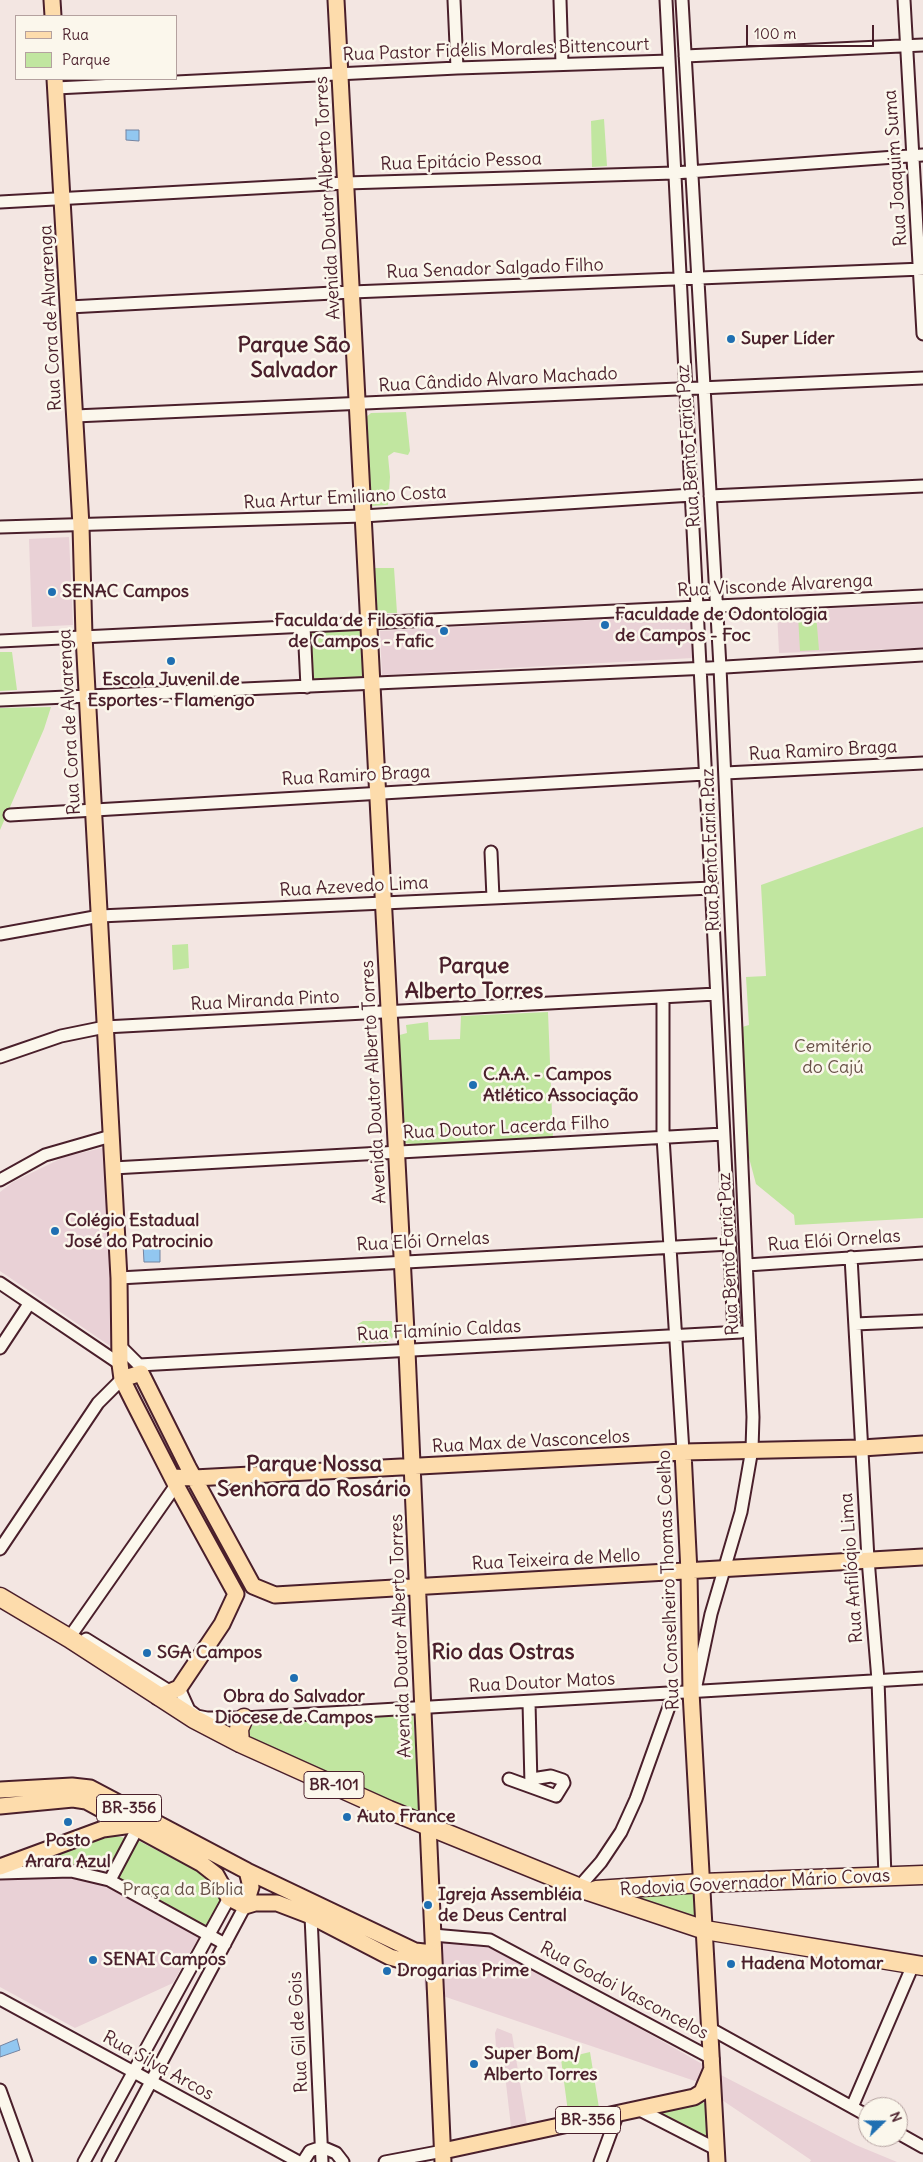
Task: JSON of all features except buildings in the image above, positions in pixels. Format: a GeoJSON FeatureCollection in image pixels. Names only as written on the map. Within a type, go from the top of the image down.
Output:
{"type":"FeatureCollection","features":[{"type":"Feature","properties":{"kind":"highway","name":"Rodovia Governador Mário Covas"},"geometry":{"type":"LineString","coordinates":[[0,1597],[71,1635],[169,1692],[194,1719],[240,1742],[429,1827],[584,1889],[705,1930],[918,1965]]}},
{"type":"Feature","properties":{"kind":"highway"},"geometry":{"type":"LineString","coordinates":[[240,1742],[239,1729],[244,1718]]}},
{"type":"Feature","properties":{"kind":"highway","name":"Rodovia Governador Mário Covas"},"geometry":{"type":"LineString","coordinates":[[584,1889],[923,1875]]}},
{"type":"Feature","properties":{"kind":"highway"},"geometry":{"type":"LineString","coordinates":[[637,1908],[631,1897],[641,1887]]}},
{"type":"Feature","properties":{"kind":"main road"},"geometry":{"type":"LineString","coordinates":[[52,0],[53,15]]}},
{"type":"Feature","properties":{"kind":"main road","name":"Avenida Doutor Alberto Torres"},"geometry":{"type":"LineString","coordinates":[[336,0],[407,1351],[443,2157]]}},
{"type":"Feature","properties":{"kind":"main road","name":"Rua Cora de Alvarenga"},"geometry":{"type":"LineString","coordinates":[[56,83],[81,526],[87,696],[119,1278],[120,1364],[122,1379],[174,1481],[236,1594]]}},
{"type":"Feature","properties":{"kind":"main road"},"geometry":{"type":"LineString","coordinates":[[122,1379],[140,1369],[194,1478],[253,1586],[236,1594],[222,1624],[169,1692]]}},
{"type":"Feature","properties":{"kind":"main road","name":"Rua Max de Vasconcelos"},"geometry":{"type":"LineString","coordinates":[[174,1481],[194,1478],[412,1468],[683,1452],[862,1448],[923,1444]]}},
{"type":"Feature","properties":{"kind":"main road","name":"Rua Conselheiro Thomas Coelho"},"geometry":{"type":"LineString","coordinates":[[683,1452],[702,1883],[717,2156]]}},
{"type":"Feature","properties":{"kind":"main road","name":"Rua Teixeira de Mello"},"geometry":{"type":"LineString","coordinates":[[253,1586],[275,1594],[689,1572],[868,1559],[923,1557]]}},
{"type":"Feature","properties":{"kind":"main road"},"geometry":{"type":"LineString","coordinates":[[35,1802],[35,1792],[58,1786]]}},
{"type":"Feature","properties":{"kind":"main road","name":"BR-356"},"geometry":{"type":"LineString","coordinates":[[0,1790],[58,1786],[90,1788],[247,1871],[415,1951],[433,1956]]}},
{"type":"Feature","properties":{"kind":"main road"},"geometry":{"type":"LineString","coordinates":[[0,1806],[80,1799],[98,1806],[135,1827]]}},
{"type":"Feature","properties":{"kind":"main road"},"geometry":{"type":"LineString","coordinates":[[0,1867],[103,1829],[135,1827]]}},
{"type":"Feature","properties":{"kind":"main road","name":"BR-356"},"geometry":{"type":"LineString","coordinates":[[135,1827],[202,1864],[216,1875],[229,1898]]}},
{"type":"Feature","properties":{"kind":"main road"},"geometry":{"type":"LineString","coordinates":[[245,1906],[251,1887],[247,1871]]}},
{"type":"Feature","properties":{"kind":"main road"},"geometry":{"type":"LineString","coordinates":[[229,1898],[245,1906]]}},
{"type":"Feature","properties":{"kind":"main road"},"geometry":{"type":"LineString","coordinates":[[245,1906],[254,1902],[277,1903],[311,1916],[390,1957],[408,1962],[433,1956]]}},
{"type":"Feature","properties":{"kind":"main road","name":"BR-356"},"geometry":{"type":"LineString","coordinates":[[443,2157],[700,2094],[709,2078],[713,2061]]}},
{"type":"Feature","properties":{"kind":"street"},"geometry":{"type":"LineString","coordinates":[[454,0],[457,68]]}},
{"type":"Feature","properties":{"kind":"street"},"geometry":{"type":"LineString","coordinates":[[560,0],[562,64]]}},
{"type":"Feature","properties":{"kind":"street","name":"Rua Bento Faria Paz"},"geometry":{"type":"LineString","coordinates":[[666,0],[685,388],[702,668],[705,774],[722,1134],[734,1332]]}},
{"type":"Feature","properties":{"kind":"street","name":"Rua Bento Faria Paz"},"geometry":{"type":"LineString","coordinates":[[682,0],[696,280],[717,607],[753,1416],[752,1449],[741,1512],[712,1614],[693,1692]]}},
{"type":"Feature","properties":{"kind":"street","name":"Rua Joaquim Suma"},"geometry":{"type":"LineString","coordinates":[[904,0],[918,155],[923,334]]}},
{"type":"Feature","properties":{"kind":"street"},"geometry":{"type":"LineString","coordinates":[[685,56],[923,45]]}},
{"type":"Feature","properties":{"kind":"street","name":"Rua Pastor Fidélis Morales Bittencourt"},"geometry":{"type":"LineString","coordinates":[[178,79],[562,64],[668,62]]}},
{"type":"Feature","properties":{"kind":"street","name":"Rua Pastor Fidélis Morales Bittencourt"},"geometry":{"type":"LineString","coordinates":[[56,83],[151,80]]}},
{"type":"Feature","properties":{"kind":"street","name":"Rua Epitácio Pessoa"},"geometry":{"type":"LineString","coordinates":[[0,202],[346,183],[674,173],[918,155]]}},
{"type":"Feature","properties":{"kind":"street","name":"Rua Senador Salgado Filho"},"geometry":{"type":"LineString","coordinates":[[69,307],[352,292],[680,279],[696,280],[922,269]]}},
{"type":"Feature","properties":{"kind":"street","name":"Rua Cândido Alvaro Machado"},"geometry":{"type":"LineString","coordinates":[[75,416],[923,378]]}},
{"type":"Feature","properties":{"kind":"street"},"geometry":{"type":"LineString","coordinates":[[710,496],[923,486]]}},
{"type":"Feature","properties":{"kind":"street","name":"Rua Artur Emiliano Costa"},"geometry":{"type":"LineString","coordinates":[[0,527],[362,516],[692,495]]}},
{"type":"Feature","properties":{"kind":"street","name":"Rua Visconde Alvarenga"},"geometry":{"type":"LineString","coordinates":[[0,641],[923,596]]}},
{"type":"Feature","properties":{"kind":"street"},"geometry":{"type":"LineString","coordinates":[[304,626],[307,687]]}},
{"type":"Feature","properties":{"kind":"street"},"geometry":{"type":"LineString","coordinates":[[0,700],[702,668],[923,655]]}},
{"type":"Feature","properties":{"kind":"street","name":"Rua Ramiro Braga"},"geometry":{"type":"LineString","coordinates":[[725,774],[923,763]]}},
{"type":"Feature","properties":{"kind":"street","name":"Rua Ramiro Braga"},"geometry":{"type":"LineString","coordinates":[[10,815],[705,774]]}},
{"type":"Feature","properties":{"kind":"street"},"geometry":{"type":"LineString","coordinates":[[491,852],[493,898]]}},
{"type":"Feature","properties":{"kind":"street","name":"Rua Azevedo Lima"},"geometry":{"type":"LineString","coordinates":[[0,934],[100,916],[711,888]]}},
{"type":"Feature","properties":{"kind":"street","name":"Rua Miranda Pinto"},"geometry":{"type":"LineString","coordinates":[[0,1057],[61,1036],[105,1027],[716,994]]}},
{"type":"Feature","properties":{"kind":"street","name":"Rua Conselheiro Thomas Coelho"},"geometry":{"type":"LineString","coordinates":[[663,997],[663,1137],[683,1452]]}},
{"type":"Feature","properties":{"kind":"street","name":"Rua Doutor Lacerda Filho"},"geometry":{"type":"LineString","coordinates":[[112,1168],[722,1134]]}},
{"type":"Feature","properties":{"kind":"street"},"geometry":{"type":"LineString","coordinates":[[0,1180],[45,1155],[111,1136]]}},
{"type":"Feature","properties":{"kind":"street","name":"Rua Elói Ornelas"},"geometry":{"type":"LineString","coordinates":[[119,1278],[730,1244]]}},
{"type":"Feature","properties":{"kind":"street","name":"Rua Elói Ornelas"},"geometry":{"type":"LineString","coordinates":[[747,1265],[923,1253]]}},
{"type":"Feature","properties":{"kind":"street","name":"Rua Anfilóqio Lima"},"geometry":{"type":"LineString","coordinates":[[852,1257],[868,1559],[878,1680],[885,1877]]}},
{"type":"Feature","properties":{"kind":"street"},"geometry":{"type":"LineString","coordinates":[[0,1284],[120,1364]]}},
{"type":"Feature","properties":{"kind":"street"},"geometry":{"type":"LineString","coordinates":[[0,1348],[29,1304]]}},
{"type":"Feature","properties":{"kind":"street"},"geometry":{"type":"LineString","coordinates":[[855,1324],[923,1321]]}},
{"type":"Feature","properties":{"kind":"street","name":"Rua Flamínio Caldas"},"geometry":{"type":"LineString","coordinates":[[140,1369],[676,1334],[750,1331]]}},
{"type":"Feature","properties":{"kind":"street"},"geometry":{"type":"LineString","coordinates":[[120,1346],[140,1369]]}},
{"type":"Feature","properties":{"kind":"street"},"geometry":{"type":"LineString","coordinates":[[0,1549],[98,1404],[122,1379]]}},
{"type":"Feature","properties":{"kind":"street"},"geometry":{"type":"LineString","coordinates":[[71,1635],[174,1481]]}},
{"type":"Feature","properties":{"kind":"street","name":"Rua Doutor Matos"},"geometry":{"type":"LineString","coordinates":[[169,1692],[198,1716],[206,1718],[244,1718],[923,1678]]}},
{"type":"Feature","properties":{"kind":"street"},"geometry":{"type":"LineString","coordinates":[[584,1889],[621,1832],[636,1799],[674,1693]]}},
{"type":"Feature","properties":{"kind":"street"},"geometry":{"type":"LineString","coordinates":[[509,1779],[531,1782],[529,1702]]}},
{"type":"Feature","properties":{"kind":"street"},"geometry":{"type":"LineString","coordinates":[[110,1880],[135,1827]]}},
{"type":"Feature","properties":{"kind":"street"},"geometry":{"type":"LineString","coordinates":[[0,1873],[71,1871],[110,1880],[225,1944]]}},
{"type":"Feature","properties":{"kind":"street"},"geometry":{"type":"LineString","coordinates":[[84,2162],[229,1898]]}},
{"type":"Feature","properties":{"kind":"street"},"geometry":{"type":"LineString","coordinates":[[108,2162],[245,1906]]}},
{"type":"Feature","properties":{"kind":"street","name":"Rua Gil de Gois"},"geometry":{"type":"LineString","coordinates":[[311,1916],[322,2162]]}},
{"type":"Feature","properties":{"kind":"street","name":"Rua Godoi Vasconcelos"},"geometry":{"type":"LineString","coordinates":[[432,1936],[490,1940],[713,2061]]}},
{"type":"Feature","properties":{"kind":"street"},"geometry":{"type":"LineString","coordinates":[[852,2106],[918,1965]]}},
{"type":"Feature","properties":{"kind":"street","name":"Rua Silva Arcos"},"geometry":{"type":"LineString","coordinates":[[0,2000],[299,2162]]}},
{"type":"Feature","properties":{"kind":"street"},"geometry":{"type":"LineString","coordinates":[[171,2003],[188,2012]]}},
{"type":"Feature","properties":{"kind":"street"},"geometry":{"type":"LineString","coordinates":[[711,2029],[858,2110]]}},
{"type":"Feature","properties":{"kind":"street"},"geometry":{"type":"LineString","coordinates":[[0,2090],[26,2162]]}},
{"type":"Feature","properties":{"kind":"street"},"geometry":{"type":"LineString","coordinates":[[638,2109],[717,2156]]}},
{"type":"Feature","properties":{"kind":"street"},"geometry":{"type":"LineString","coordinates":[[600,2162],[618,2114]]}},
{"type":"Feature","properties":{"kind":"street"},"geometry":{"type":"LineString","coordinates":[[100,2134],[117,2144]]}},
{"type":"Feature","properties":{"kind":"street"},"geometry":{"type":"LineString","coordinates":[[908,2139],[923,2147]]}},
{"type":"Feature","properties":{"kind":"street"},"geometry":{"type":"LineString","coordinates":[[303,2162],[310,2152],[322,2147],[336,2153],[343,2162]]}},
{"type":"Feature","properties":{"kind":"street"},"geometry":{"type":"LineString","coordinates":[[385,2162],[443,2157]]}},
{"type":"Feature","properties":{"kind":"shaded area","name":"SENAC Campos"},"geometry":{"type":"Polygon","coordinates":[[[69,537],[73,625],[32,627],[29,539],[69,537]]]}},
{"type":"Feature","properties":{"kind":"shaded area"},"geometry":{"type":"Polygon","coordinates":[[[923,604],[923,648],[779,653],[777,611],[923,604]]]}},
{"type":"Feature","properties":{"kind":"shaded area"},"geometry":{"type":"Polygon","coordinates":[[[690,615],[693,617],[695,657],[693,658],[382,675],[380,631],[690,615]]]}},
{"type":"Feature","properties":{"kind":"shaded area","name":"Colégio Estadual José do Patrocinio"},"geometry":{"type":"Polygon","coordinates":[[[106,1147],[116,1350],[0,1271],[0,1192],[13,1182],[64,1157],[106,1147]]]}},
{"type":"Feature","properties":{"kind":"shaded area","name":"SENAI Campos"},"geometry":{"type":"Polygon","coordinates":[[[14,1877],[71,1877],[108,1884],[199,1937],[173,1983],[75,2028],[0,1987],[0,1879],[14,1877]]]}},
{"type":"Feature","properties":{"kind":"shaded area"},"geometry":{"type":"Polygon","coordinates":[[[444,1940],[491,1944],[704,2065],[698,2082],[425,1990],[424,1981],[444,1940]]]}},
{"type":"Feature","properties":{"kind":"shaded area"},"geometry":{"type":"Polygon","coordinates":[[[497,2028],[512,2034],[527,2125],[511,2127],[503,2057],[496,2046],[495,2033],[497,2028]]]}},
{"type":"Feature","properties":{"kind":"shaded area"},"geometry":{"type":"Polygon","coordinates":[[[721,2075],[858,2147],[897,2162],[810,2162],[811,2160],[722,2100],[721,2075]]]}},
{"type":"Feature","properties":{"kind":"green space"},"geometry":{"type":"Polygon","coordinates":[[[604,119],[607,166],[592,167],[591,121],[604,119]]]}},
{"type":"Feature","properties":{"kind":"green space"},"geometry":{"type":"Polygon","coordinates":[[[406,412],[410,451],[408,455],[394,452],[388,456],[390,477],[388,505],[371,506],[365,418],[371,413],[406,412]]]}},
{"type":"Feature","properties":{"kind":"green space"},"geometry":{"type":"Polygon","coordinates":[[[374,568],[394,568],[397,613],[378,613],[374,606],[374,568]]]}},
{"type":"Feature","properties":{"kind":"green space"},"geometry":{"type":"Polygon","coordinates":[[[816,614],[819,650],[800,651],[798,615],[816,614]]]}},
{"type":"Feature","properties":{"kind":"green space"},"geometry":{"type":"Polygon","coordinates":[[[366,627],[369,681],[309,685],[306,630],[366,627]]]}},
{"type":"Feature","properties":{"kind":"green space"},"geometry":{"type":"Polygon","coordinates":[[[0,652],[12,652],[17,690],[0,691],[0,652]]]}},
{"type":"Feature","properties":{"kind":"green space"},"geometry":{"type":"Polygon","coordinates":[[[51,707],[44,729],[0,830],[0,708],[51,707]]]}},
{"type":"Feature","properties":{"kind":"green space","name":"Cemitério do Cajú"},"geometry":{"type":"Polygon","coordinates":[[[923,827],[923,1218],[795,1225],[794,1215],[756,1184],[748,1154],[742,1027],[749,1025],[746,977],[766,976],[761,885],[923,827]]]}},
{"type":"Feature","properties":{"kind":"green space"},"geometry":{"type":"Polygon","coordinates":[[[188,944],[189,968],[173,970],[172,945],[188,944]]]}},
{"type":"Feature","properties":{"kind":"green space","name":"C.A.A. - Campos Atlético Associação"},"geometry":{"type":"Polygon","coordinates":[[[548,1012],[553,1140],[428,1145],[401,1143],[396,1036],[407,1033],[406,1025],[428,1022],[429,1040],[460,1039],[461,1016],[548,1012]]]}},
{"type":"Feature","properties":{"kind":"green space"},"geometry":{"type":"Polygon","coordinates":[[[363,1321],[392,1321],[393,1337],[387,1342],[357,1343],[356,1332],[358,1324],[363,1321]]]}},
{"type":"Feature","properties":{"kind":"green space"},"geometry":{"type":"Polygon","coordinates":[[[413,1713],[420,1815],[247,1742],[246,1734],[253,1725],[413,1713]]]}},
{"type":"Feature","properties":{"kind":"green space"},"geometry":{"type":"Polygon","coordinates":[[[107,1834],[125,1838],[109,1870],[69,1863],[39,1863],[107,1834]]]}},
{"type":"Feature","properties":{"kind":"green space","name":"Praça da Bíblia"},"geometry":{"type":"Polygon","coordinates":[[[135,1839],[209,1877],[222,1898],[205,1929],[122,1883],[119,1877],[120,1870],[135,1839]]]}},
{"type":"Feature","properties":{"kind":"green space"},"geometry":{"type":"Polygon","coordinates":[[[697,1892],[698,1920],[634,1901],[634,1897],[637,1895],[697,1892]]]}},
{"type":"Feature","properties":{"kind":"green space"},"geometry":{"type":"Polygon","coordinates":[[[590,2052],[599,2108],[568,2112],[561,2059],[590,2052]]]}},
{"type":"Feature","properties":{"kind":"green space"},"geometry":{"type":"Polygon","coordinates":[[[702,2101],[707,2106],[712,2143],[649,2110],[702,2101]]]}},
{"type":"Feature","properties":{"kind":"water"},"geometry":{"type":"Polygon","coordinates":[[[126,130],[139,130],[139,141],[126,140],[126,130]]]}},
{"type":"Feature","properties":{"kind":"water"},"geometry":{"type":"Polygon","coordinates":[[[160,1243],[160,1262],[144,1262],[143,1244],[160,1243]]]}},
{"type":"Feature","properties":{"kind":"water"},"geometry":{"type":"Polygon","coordinates":[[[17,2039],[20,2050],[0,2057],[0,2046],[17,2039]]]}},
{"type":"Feature","properties":{"kind":"place","name":"Super Líder"},"geometry":{"type":"Point","coordinates":[731,339]}},
{"type":"Feature","properties":{"kind":"place","name":"SENAC Campos"},"geometry":{"type":"Point","coordinates":[52,592]}},
{"type":"Feature","properties":{"kind":"place","name":"Faculdade de Odontologia de Campos - Foc"},"geometry":{"type":"Point","coordinates":[605,625]}},
{"type":"Feature","properties":{"kind":"place","name":"Faculda de Filosofia de Campos - Fafic"},"geometry":{"type":"Point","coordinates":[444,631]}},
{"type":"Feature","properties":{"kind":"place","name":"Escola Juvenil de Esportes - Flamengo"},"geometry":{"type":"Point","coordinates":[171,661]}},
{"type":"Feature","properties":{"kind":"place","name":"C.A.A. - Campos Atlético Associação"},"geometry":{"type":"Point","coordinates":[473,1085]}},
{"type":"Feature","properties":{"kind":"place","name":"Colégio Estadual José do Patrocinio"},"geometry":{"type":"Point","coordinates":[55,1231]}},
{"type":"Feature","properties":{"kind":"place","name":"SGA Campos"},"geometry":{"type":"Point","coordinates":[147,1653]}},
{"type":"Feature","properties":{"kind":"place","name":"Obra do Salvador Diocese de Campos"},"geometry":{"type":"Point","coordinates":[294,1678]}},
{"type":"Feature","properties":{"kind":"place","name":"Auto France"},"geometry":{"type":"Point","coordinates":[347,1817]}},
{"type":"Feature","properties":{"kind":"place","name":"Posto Arara Azul"},"geometry":{"type":"Point","coordinates":[68,1822]}},
{"type":"Feature","properties":{"kind":"place","name":"Igreja Assembléia de Deus Central"},"geometry":{"type":"Point","coordinates":[428,1905]}},
{"type":"Feature","properties":{"kind":"place","name":"SENAI Campos"},"geometry":{"type":"Point","coordinates":[93,1960]}},
{"type":"Feature","properties":{"kind":"place","name":"Hadena Motomar"},"geometry":{"type":"Point","coordinates":[731,1964]}},
{"type":"Feature","properties":{"kind":"place","name":"Drogarias Prime"},"geometry":{"type":"Point","coordinates":[387,1971]}},
{"type":"Feature","properties":{"kind":"place","name":"Super Bom/ Alberto Torres"},"geometry":{"type":"Point","coordinates":[474,2064]}},
{"type":"Feature","properties":{"kind":"district","name":"Parque São Salvador"},"geometry":{"type":"Point","coordinates":[294,358]}},
{"type":"Feature","properties":{"kind":"district","name":"Parque Alberto Torres"},"geometry":{"type":"Point","coordinates":[474,980]}},
{"type":"Feature","properties":{"kind":"district","name":"Parque Nossa Senhora do Rosário"},"geometry":{"type":"Point","coordinates":[314,1478]}},
{"type":"Feature","properties":{"kind":"district","name":"Rio das Ostras"},"geometry":{"type":"Point","coordinates":[503,1653]}}]}
